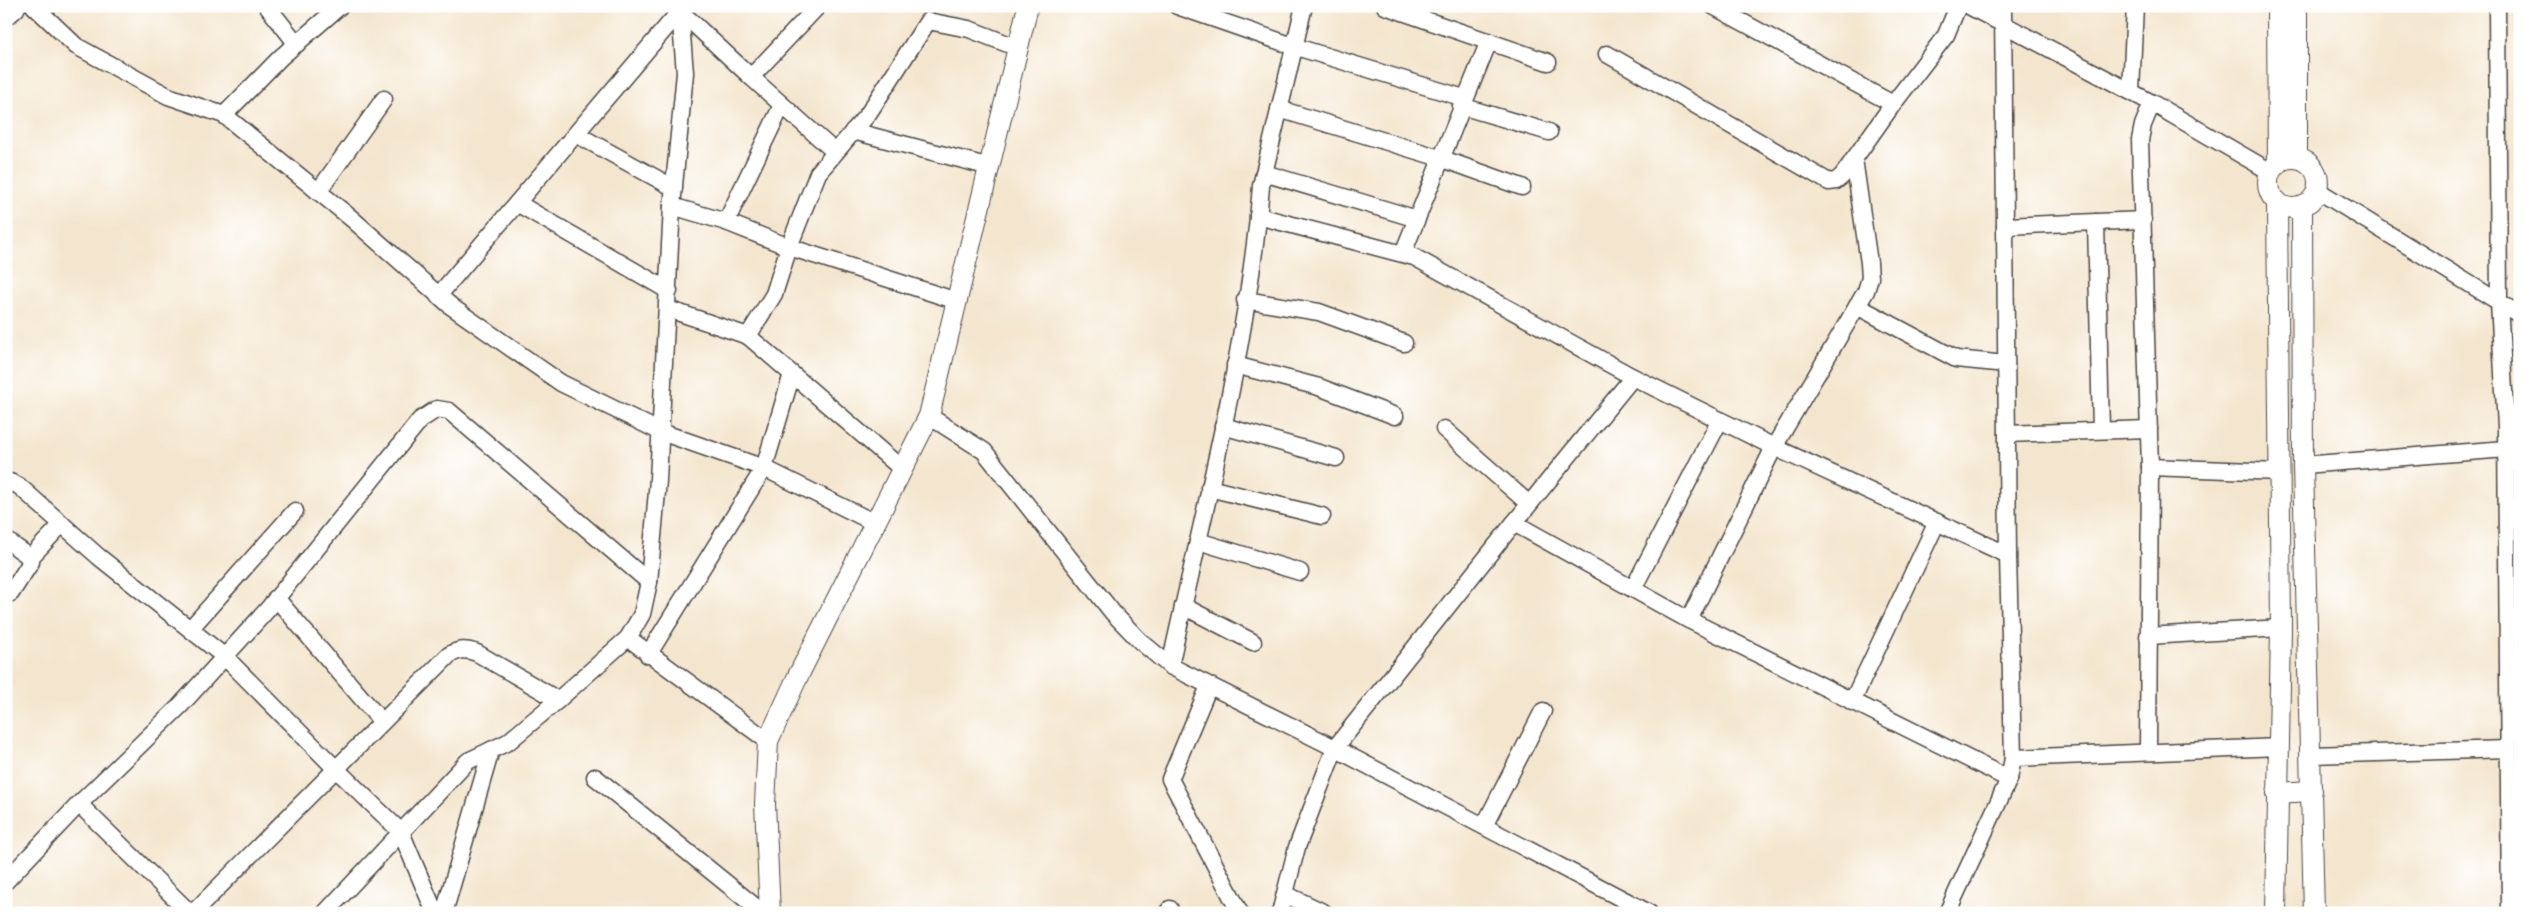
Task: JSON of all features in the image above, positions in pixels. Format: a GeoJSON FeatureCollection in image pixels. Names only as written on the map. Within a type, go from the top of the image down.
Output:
{"type":"FeatureCollection","features":[{"type":"Feature","properties":{"kind":"main road"},"geometry":{"type":"LineString","coordinates":[[6,11],[12,6]]}},
{"type":"Feature","properties":{"kind":"street"},"geometry":{"type":"LineString","coordinates":[[34,6],[76,46],[168,96],[224,115],[318,192],[438,296],[561,383],[661,432],[764,468],[875,524]]}},
{"type":"Feature","properties":{"kind":"street"},"geometry":{"type":"LineString","coordinates":[[267,6],[297,44]]}},
{"type":"Feature","properties":{"kind":"street"},"geometry":{"type":"LineString","coordinates":[[224,115],[297,44],[340,6]]}},
{"type":"Feature","properties":{"kind":"street"},"geometry":{"type":"LineString","coordinates":[[751,77],[818,6]]}},
{"type":"Feature","properties":{"kind":"street"},"geometry":{"type":"LineString","coordinates":[[770,913],[765,804],[768,741],[797,678],[929,416],[1028,6]]}},
{"type":"Feature","properties":{"kind":"street"},"geometry":{"type":"LineString","coordinates":[[1177,6],[1549,132]]}},
{"type":"Feature","properties":{"kind":"street"},"geometry":{"type":"LineString","coordinates":[[1170,666],[1235,365],[1264,173],[1304,6]]}},
{"type":"Feature","properties":{"kind":"street"},"geometry":{"type":"LineString","coordinates":[[1385,6],[1548,62]]}},
{"type":"Feature","properties":{"kind":"street"},"geometry":{"type":"LineString","coordinates":[[1713,6],[1893,104]]}},
{"type":"Feature","properties":{"kind":"street"},"geometry":{"type":"LineString","coordinates":[[1607,54],[1829,182],[1836,181],[1842,176],[1893,104],[1946,35],[1958,6]]}},
{"type":"Feature","properties":{"kind":"street"},"geometry":{"type":"LineString","coordinates":[[1969,6],[2152,103],[2282,165],[2305,161],[2316,173],[2317,190],[2309,202],[2302,206],[2284,206],[2276,201]]}},
{"type":"Feature","properties":{"kind":"street"},"geometry":{"type":"LineString","coordinates":[[1947,913],[2009,778],[2013,758],[2008,555],[2003,6]]}},
{"type":"Feature","properties":{"kind":"street"},"geometry":{"type":"LineString","coordinates":[[2131,91],[2135,6]]}},
{"type":"Feature","properties":{"kind":"street"},"geometry":{"type":"LineString","coordinates":[[2277,6],[2282,165]]}},
{"type":"Feature","properties":{"kind":"street"},"geometry":{"type":"LineString","coordinates":[[2276,913],[2281,628],[2276,201],[2269,188],[2282,165],[2297,6]]}},
{"type":"Feature","properties":{"kind":"street"},"geometry":{"type":"LineString","coordinates":[[2497,6],[2499,302],[2506,449],[2510,913]]}},
{"type":"Feature","properties":{"kind":"street"},"geometry":{"type":"LineString","coordinates":[[678,8],[751,77],[835,152]]}},
{"type":"Feature","properties":{"kind":"street"},"geometry":{"type":"LineString","coordinates":[[438,296],[576,134],[678,8]]}},
{"type":"Feature","properties":{"kind":"street"},"geometry":{"type":"LineString","coordinates":[[324,913],[468,761],[508,742],[558,700],[628,638],[642,614],[649,582],[661,432],[672,206],[685,72],[678,8]]}},
{"type":"Feature","properties":{"kind":"street"},"geometry":{"type":"LineString","coordinates":[[748,336],[774,294],[789,247],[818,173],[883,91],[928,21],[969,29],[1018,48]]}},
{"type":"Feature","properties":{"kind":"street"},"geometry":{"type":"LineString","coordinates":[[1403,253],[1462,102],[1489,42]]}},
{"type":"Feature","properties":{"kind":"street"},"geometry":{"type":"LineString","coordinates":[[318,192],[384,99]]}},
{"type":"Feature","properties":{"kind":"street"},"geometry":{"type":"LineString","coordinates":[[2148,752],[2150,466],[2140,140],[2152,103]]}},
{"type":"Feature","properties":{"kind":"street"},"geometry":{"type":"LineString","coordinates":[[726,222],[782,105]]}},
{"type":"Feature","properties":{"kind":"street"},"geometry":{"type":"LineString","coordinates":[[1279,109],[1440,158],[1522,187]]}},
{"type":"Feature","properties":{"kind":"street"},"geometry":{"type":"LineString","coordinates":[[853,131],[990,167]]}},
{"type":"Feature","properties":{"kind":"street"},"geometry":{"type":"LineString","coordinates":[[576,134],[674,188]]}},
{"type":"Feature","properties":{"kind":"street"},"geometry":{"type":"LineString","coordinates":[[1689,620],[1774,447],[1857,306],[1870,278],[1854,159]]}},
{"type":"Feature","properties":{"kind":"street"},"geometry":{"type":"LineString","coordinates":[[1264,173],[1417,219]]}},
{"type":"Feature","properties":{"kind":"street"},"geometry":{"type":"LineString","coordinates":[[2317,190],[2520,315]]}},
{"type":"Feature","properties":{"kind":"street"},"geometry":{"type":"LineString","coordinates":[[517,203],[669,291]]}},
{"type":"Feature","properties":{"kind":"street"},"geometry":{"type":"LineString","coordinates":[[672,206],[726,222],[789,247],[957,301]]}},
{"type":"Feature","properties":{"kind":"street"},"geometry":{"type":"LineString","coordinates":[[2302,206],[2303,465],[2314,913]]}},
{"type":"Feature","properties":{"kind":"street"},"geometry":{"type":"LineString","coordinates":[[1258,216],[1403,253],[1428,263],[1633,377],[1774,447],[2008,555]]}},
{"type":"Feature","properties":{"kind":"street"},"geometry":{"type":"LineString","coordinates":[[2005,226],[2143,220]]}},
{"type":"Feature","properties":{"kind":"street"},"geometry":{"type":"LineString","coordinates":[[2096,222],[2101,430]]}},
{"type":"Feature","properties":{"kind":"street"},"geometry":{"type":"LineString","coordinates":[[1245,300],[1319,312],[1404,343]]}},
{"type":"Feature","properties":{"kind":"street"},"geometry":{"type":"LineString","coordinates":[[1857,306],[1956,359],[2006,364]]}},
{"type":"Feature","properties":{"kind":"street"},"geometry":{"type":"LineString","coordinates":[[668,309],[748,336],[902,469]]}},
{"type":"Feature","properties":{"kind":"street"},"geometry":{"type":"LineString","coordinates":[[1235,365],[1319,387],[1395,416]]}},
{"type":"Feature","properties":{"kind":"street"},"geometry":{"type":"LineString","coordinates":[[648,655],[764,468],[792,374]]}},
{"type":"Feature","properties":{"kind":"street"},"geometry":{"type":"LineString","coordinates":[[1280,913],[1297,847],[1335,748],[1529,504],[1633,377]]}},
{"type":"Feature","properties":{"kind":"street"},"geometry":{"type":"LineString","coordinates":[[6,881],[79,804],[179,707],[225,657],[276,598],[420,420],[437,410],[449,411],[649,582]]}},
{"type":"Feature","properties":{"kind":"street"},"geometry":{"type":"LineString","coordinates":[[929,416],[960,433],[984,451],[1113,613],[1140,641],[1170,666],[1335,748],[1649,913]]}},
{"type":"Feature","properties":{"kind":"street"},"geometry":{"type":"LineString","coordinates":[[1633,589],[1720,420]]}},
{"type":"Feature","properties":{"kind":"street"},"geometry":{"type":"LineString","coordinates":[[1223,426],[1336,458]]}},
{"type":"Feature","properties":{"kind":"street"},"geometry":{"type":"LineString","coordinates":[[1444,429],[1529,504]]}},
{"type":"Feature","properties":{"kind":"street"},"geometry":{"type":"LineString","coordinates":[[2007,434],[2149,429]]}},
{"type":"Feature","properties":{"kind":"street"},"geometry":{"type":"LineString","coordinates":[[2303,465],[2506,449]]}},
{"type":"Feature","properties":{"kind":"street"},"geometry":{"type":"LineString","coordinates":[[2150,466],[2279,472]]}},
{"type":"Feature","properties":{"kind":"street"},"geometry":{"type":"LineString","coordinates":[[6,483],[10,482],[19,486],[62,524],[225,657],[401,832],[435,913]]}},
{"type":"Feature","properties":{"kind":"street"},"geometry":{"type":"LineString","coordinates":[[1209,488],[1322,516]]}},
{"type":"Feature","properties":{"kind":"street"},"geometry":{"type":"LineString","coordinates":[[190,629],[295,511]]}},
{"type":"Feature","properties":{"kind":"street"},"geometry":{"type":"LineString","coordinates":[[1852,702],[1937,522]]}},
{"type":"Feature","properties":{"kind":"street"},"geometry":{"type":"LineString","coordinates":[[1514,523],[1689,620],[2009,778]]}},
{"type":"Feature","properties":{"kind":"street"},"geometry":{"type":"LineString","coordinates":[[29,559],[62,524]]}},
{"type":"Feature","properties":{"kind":"street"},"geometry":{"type":"LineString","coordinates":[[6,540],[31,562],[29,568],[11,592],[6,595]]}},
{"type":"Feature","properties":{"kind":"street"},"geometry":{"type":"LineString","coordinates":[[1198,541],[1300,572]]}},
{"type":"Feature","properties":{"kind":"street"},"geometry":{"type":"LineString","coordinates":[[276,598],[382,722]]}},
{"type":"Feature","properties":{"kind":"street"},"geometry":{"type":"LineString","coordinates":[[1183,606],[1253,642]]}},
{"type":"Feature","properties":{"kind":"street"},"geometry":{"type":"LineString","coordinates":[[2148,636],[2281,628]]}},
{"type":"Feature","properties":{"kind":"street"},"geometry":{"type":"LineString","coordinates":[[628,638],[648,655],[768,741]]}},
{"type":"Feature","properties":{"kind":"street"},"geometry":{"type":"LineString","coordinates":[[79,804],[192,913],[449,655],[458,650],[468,650],[477,653],[558,700]]}},
{"type":"Feature","properties":{"kind":"street"},"geometry":{"type":"LineString","coordinates":[[1209,686],[1170,779],[1240,913]]}},
{"type":"Feature","properties":{"kind":"street"},"geometry":{"type":"LineString","coordinates":[[1484,826],[1544,711]]}},
{"type":"Feature","properties":{"kind":"street"},"geometry":{"type":"LineString","coordinates":[[2013,758],[2279,747]]}},
{"type":"Feature","properties":{"kind":"street"},"geometry":{"type":"LineString","coordinates":[[2311,755],[2508,749]]}},
{"type":"Feature","properties":{"kind":"street"},"geometry":{"type":"LineString","coordinates":[[444,913],[491,750]]}},
{"type":"Feature","properties":{"kind":"street"},"geometry":{"type":"LineString","coordinates":[[595,777],[763,913]]}},
{"type":"Feature","properties":{"kind":"street"},"geometry":{"type":"LineString","coordinates":[[2277,793],[2312,791]]}},
{"type":"Feature","properties":{"kind":"street"},"geometry":{"type":"LineString","coordinates":[[1285,894],[1325,913]]}}]}
